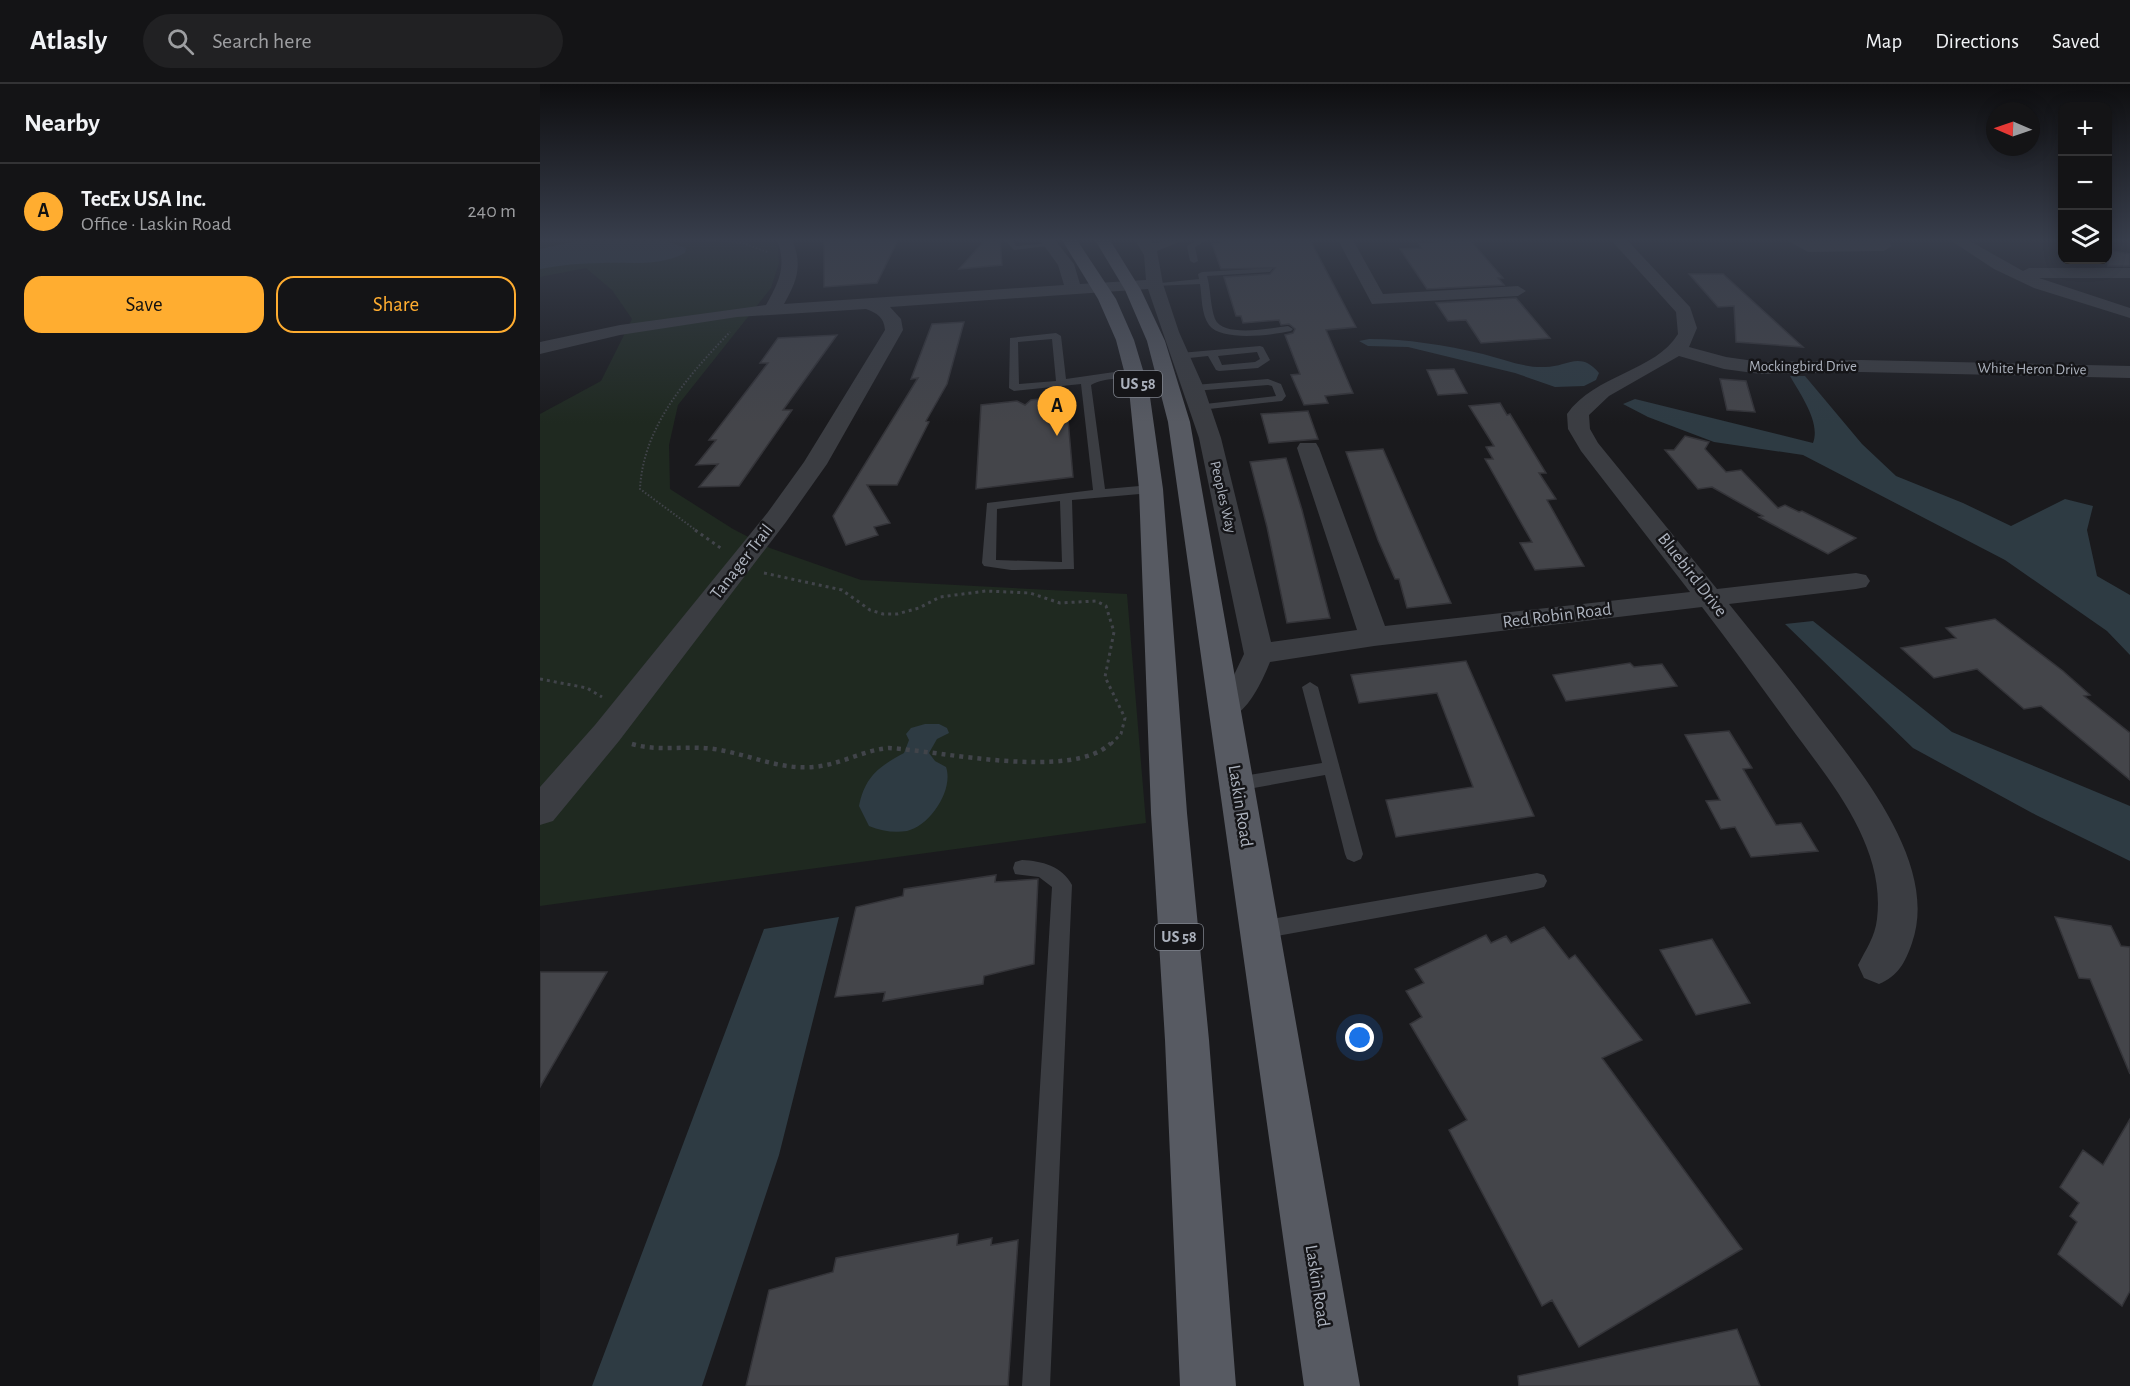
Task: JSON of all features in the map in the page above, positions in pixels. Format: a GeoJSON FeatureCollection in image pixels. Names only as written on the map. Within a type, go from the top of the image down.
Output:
{"type":"FeatureCollection","features":[{"type":"Feature","properties":{"kind":"main road","name":"Laskin Road"},"geometry":{"type":"LineString","coordinates":[[1107,301],[1125,340],[1176,479],[1225,707],[1332,1386]]}},
{"type":"Feature","properties":{"kind":"main road","name":"Laskin Road"},"geometry":{"type":"LineString","coordinates":[[1137,301],[1156,341],[1179,422],[1169,813],[1187,1040],[1208,1386]]}},
{"type":"Feature","properties":{"kind":"main road"},"geometry":{"type":"LineString","coordinates":[[1176,479],[1215,461]]}},
{"type":"Feature","properties":{"kind":"street"},"geometry":{"type":"LineString","coordinates":[[772,309],[776,301]]}},
{"type":"Feature","properties":{"kind":"street"},"geometry":{"type":"LineString","coordinates":[[540,348],[620,330],[737,312],[900,301]]}},
{"type":"Feature","properties":{"kind":"street"},"geometry":{"type":"LineString","coordinates":[[867,303],[886,311],[894,322],[919,308],[943,301]]}},
{"type":"Feature","properties":{"kind":"street","name":"Peoples Way"},"geometry":{"type":"LineString","coordinates":[[1161,301],[1197,397],[1215,461],[1259,654]]}},
{"type":"Feature","properties":{"kind":"street"},"geometry":{"type":"LineString","coordinates":[[1674,301],[1684,311],[1688,323],[1687,334],[1675,349]]}},
{"type":"Feature","properties":{"kind":"street"},"geometry":{"type":"LineString","coordinates":[[2086,301],[2130,313]]}},
{"type":"Feature","properties":{"kind":"street","name":"Tanager Trail"},"geometry":{"type":"LineString","coordinates":[[540,811],[615,723],[741,564],[815,464],[889,339],[894,322]]}},
{"type":"Feature","properties":{"kind":"street","name":"Mockingbird Drive"},"geometry":{"type":"LineString","coordinates":[[1675,349],[1724,363],[1761,368],[1934,367]]}},
{"type":"Feature","properties":{"kind":"street","name":"Bluebird Drive"},"geometry":{"type":"LineString","coordinates":[[1675,349],[1593,396],[1578,414],[1578,424],[1589,446],[1710,596],[1855,791],[1877,831],[1893,871],[1897,899],[1895,933],[1889,954],[1879,965]]}},
{"type":"Feature","properties":{"kind":"street","name":"White Heron Drive"},"geometry":{"type":"LineString","coordinates":[[1934,367],[2130,372]]}},
{"type":"Feature","properties":{"kind":"street"},"geometry":{"type":"LineString","coordinates":[[1308,448],[1374,637]]}},
{"type":"Feature","properties":{"kind":"street","name":"Red Robin Road"},"geometry":{"type":"LineString","coordinates":[[1259,654],[1374,637],[1710,596],[1856,581]]}},
{"type":"Feature","properties":{"kind":"street"},"geometry":{"type":"LineString","coordinates":[[1225,707],[1247,680],[1259,654]]}},
{"type":"Feature","properties":{"kind":"lane"},"geometry":{"type":"LineString","coordinates":[[1208,301],[1212,323],[1217,330],[1227,333],[1288,329]]}},
{"type":"Feature","properties":{"kind":"lane"},"geometry":{"type":"LineString","coordinates":[[1062,383],[1056,336],[1013,340],[1014,388],[1062,383],[1089,380],[1135,372]]}},
{"type":"Feature","properties":{"kind":"lane"},"geometry":{"type":"LineString","coordinates":[[1180,356],[1260,349],[1265,360],[1258,365],[1219,368],[1212,354]]}},
{"type":"Feature","properties":{"kind":"lane"},"geometry":{"type":"LineString","coordinates":[[1089,380],[1086,384],[1099,493]]}},
{"type":"Feature","properties":{"kind":"lane"},"geometry":{"type":"LineString","coordinates":[[1268,382],[1276,384],[1281,396],[1278,399],[1197,397],[1268,382]]}},
{"type":"Feature","properties":{"kind":"lane"},"geometry":{"type":"LineString","coordinates":[[1066,496],[1069,566],[1011,566],[988,563],[991,506],[1066,496],[1099,493],[1176,479]]}},
{"type":"Feature","properties":{"kind":"lane"},"geometry":{"type":"LineString","coordinates":[[1310,687],[1354,854]]}},
{"type":"Feature","properties":{"kind":"lane"},"geometry":{"type":"LineString","coordinates":[[1237,784],[1331,768]]}},
{"type":"Feature","properties":{"kind":"lane"},"geometry":{"type":"LineString","coordinates":[[1022,868],[1039,868],[1053,874],[1062,885],[1036,1386]]}},
{"type":"Feature","properties":{"kind":"lane"},"geometry":{"type":"LineString","coordinates":[[1260,930],[1537,881]]}},
{"type":"Feature","properties":{"kind":"path"},"geometry":{"type":"LineString","coordinates":[[540,679],[587,688],[601,696],[612,706],[616,732],[621,740],[637,747],[713,749],[783,768],[818,767],[888,748],[942,751],[1031,763],[1080,758],[1105,749],[1121,734],[1124,720],[1122,704],[1110,693],[1105,677],[1114,632],[1106,606],[1096,602],[1060,603],[1030,593],[986,591],[940,597],[919,608],[897,614],[883,614],[870,610],[842,590],[768,574],[741,564],[640,489],[641,466],[651,438],[668,407],[704,358],[736,325],[739,318],[737,312]]}},
{"type":"Feature","properties":{"kind":"green space"},"geometry":{"type":"Polygon","coordinates":[[[619,301],[761,301],[678,405],[669,445],[670,489],[733,529],[770,548],[861,580],[1127,594],[1146,823],[540,906],[540,414],[601,381],[632,319],[619,301]]]}},
{"type":"Feature","properties":{"kind":"shaded area"},"geometry":{"type":"Polygon","coordinates":[[[1369,339],[1440,345],[1537,367],[1573,361],[1586,362],[1599,373],[1596,380],[1584,386],[1555,387],[1515,373],[1408,347],[1368,346],[1359,341],[1369,339]]]}},
{"type":"Feature","properties":{"kind":"shaded area"},"geometry":{"type":"Polygon","coordinates":[[[1790,376],[1805,376],[1862,444],[1896,476],[1963,503],[2011,526],[2065,499],[2093,506],[2087,530],[2097,576],[2130,595],[2130,655],[2107,631],[2005,560],[1803,455],[1714,442],[1648,417],[1623,404],[1635,399],[1813,443],[1815,435],[1812,417],[1790,376]]]}},
{"type":"Feature","properties":{"kind":"shaded area"},"geometry":{"type":"Polygon","coordinates":[[[1813,621],[1952,732],[2130,806],[2130,861],[2036,815],[1913,748],[1785,624],[1813,621]]]}},
{"type":"Feature","properties":{"kind":"shaded area"},"geometry":{"type":"Polygon","coordinates":[[[925,724],[939,724],[947,728],[949,733],[937,739],[929,753],[935,761],[946,767],[948,776],[947,786],[938,806],[924,822],[907,831],[888,831],[869,826],[859,806],[865,787],[880,768],[904,753],[909,740],[906,734],[911,728],[925,724]]]}},
{"type":"Feature","properties":{"kind":"shaded area"},"geometry":{"type":"Polygon","coordinates":[[[839,917],[779,1155],[702,1386],[592,1386],[764,929],[839,917]]]}},
{"type":"Feature","properties":{"kind":"building"},"geometry":{"type":"Polygon","coordinates":[[[1231,301],[1342,301],[1356,327],[1326,330],[1353,393],[1325,396],[1328,403],[1304,405],[1291,375],[1300,374],[1285,335],[1293,333],[1295,329],[1289,324],[1281,325],[1279,320],[1243,323],[1241,316],[1236,316],[1231,301]]]}},
{"type":"Feature","properties":{"kind":"building"},"geometry":{"type":"Polygon","coordinates":[[[1518,301],[1550,338],[1481,343],[1466,320],[1448,321],[1436,303],[1518,301]]]}},
{"type":"Feature","properties":{"kind":"building"},"geometry":{"type":"Polygon","coordinates":[[[1713,301],[1752,301],[1803,347],[1736,342],[1734,306],[1718,307],[1713,301]]]}},
{"type":"Feature","properties":{"kind":"building"},"geometry":{"type":"Polygon","coordinates":[[[964,322],[947,384],[926,421],[929,422],[897,485],[867,485],[890,523],[874,527],[878,535],[846,545],[833,516],[918,378],[911,379],[932,324],[964,322]]]}},
{"type":"Feature","properties":{"kind":"building"},"geometry":{"type":"Polygon","coordinates":[[[837,335],[783,410],[792,410],[739,486],[699,487],[718,464],[696,465],[716,440],[709,440],[768,363],[760,363],[778,338],[837,335]]]}},
{"type":"Feature","properties":{"kind":"building"},"geometry":{"type":"Polygon","coordinates":[[[1454,369],[1467,393],[1438,395],[1427,370],[1454,369]]]}},
{"type":"Feature","properties":{"kind":"building"},"geometry":{"type":"Polygon","coordinates":[[[1720,379],[1746,381],[1755,412],[1727,410],[1720,379]]]}},
{"type":"Feature","properties":{"kind":"building"},"geometry":{"type":"Polygon","coordinates":[[[1066,396],[1073,477],[976,489],[981,405],[1017,401],[1025,405],[1031,400],[1066,396]]]}},
{"type":"Feature","properties":{"kind":"building"},"geometry":{"type":"Polygon","coordinates":[[[1500,403],[1507,415],[1510,414],[1546,473],[1539,473],[1556,499],[1547,500],[1584,566],[1535,570],[1520,543],[1532,542],[1485,459],[1493,459],[1486,447],[1494,446],[1469,406],[1500,403]]]}},
{"type":"Feature","properties":{"kind":"building"},"geometry":{"type":"Polygon","coordinates":[[[1308,411],[1318,439],[1269,443],[1261,414],[1308,411]]]}},
{"type":"Feature","properties":{"kind":"building"},"geometry":{"type":"Polygon","coordinates":[[[1685,436],[1709,442],[1705,449],[1726,472],[1741,470],[1778,508],[1785,505],[1799,512],[1802,511],[1856,538],[1828,554],[1759,517],[1763,516],[1712,487],[1698,489],[1665,450],[1674,450],[1685,436]]]}},
{"type":"Feature","properties":{"kind":"building"},"geometry":{"type":"Polygon","coordinates":[[[1383,449],[1451,603],[1407,608],[1399,579],[1395,579],[1378,540],[1346,452],[1383,449]]]}},
{"type":"Feature","properties":{"kind":"building"},"geometry":{"type":"Polygon","coordinates":[[[1286,458],[1330,618],[1287,623],[1267,527],[1250,462],[1286,458]]]}},
{"type":"Feature","properties":{"kind":"building"},"geometry":{"type":"Polygon","coordinates":[[[1995,619],[2063,671],[2090,695],[2084,696],[2130,733],[2130,780],[2041,706],[2024,709],[1977,669],[1934,678],[1901,648],[1956,638],[1946,628],[1995,619]]]}},
{"type":"Feature","properties":{"kind":"building"},"geometry":{"type":"Polygon","coordinates":[[[1466,661],[1534,816],[1396,837],[1386,800],[1473,787],[1437,693],[1359,703],[1351,675],[1466,661]]]}},
{"type":"Feature","properties":{"kind":"building"},"geometry":{"type":"Polygon","coordinates":[[[1630,663],[1634,667],[1662,664],[1677,686],[1566,701],[1553,675],[1630,663]]]}},
{"type":"Feature","properties":{"kind":"building"},"geometry":{"type":"Polygon","coordinates":[[[1729,731],[1752,768],[1743,769],[1776,825],[1801,823],[1818,851],[1751,857],[1735,827],[1721,829],[1706,801],[1720,800],[1685,735],[1729,731]]]}},
{"type":"Feature","properties":{"kind":"building"},"geometry":{"type":"Polygon","coordinates":[[[996,875],[995,882],[1038,879],[1034,964],[984,976],[983,984],[883,1001],[885,992],[835,997],[856,907],[903,896],[904,889],[996,875]]]}},
{"type":"Feature","properties":{"kind":"building"},"geometry":{"type":"Polygon","coordinates":[[[2055,917],[2111,926],[2121,946],[2130,947],[2130,1074],[2090,979],[2079,978],[2055,917]]]}},
{"type":"Feature","properties":{"kind":"building"},"geometry":{"type":"Polygon","coordinates":[[[1544,927],[1569,959],[1575,955],[1642,1040],[1602,1058],[1742,1249],[1579,1347],[1552,1300],[1542,1306],[1449,1130],[1467,1120],[1410,1024],[1422,1017],[1406,991],[1424,983],[1415,969],[1486,935],[1491,943],[1506,936],[1511,943],[1544,927]]]}},
{"type":"Feature","properties":{"kind":"building"},"geometry":{"type":"Polygon","coordinates":[[[1712,939],[1750,1003],[1696,1015],[1660,950],[1712,939]]]}},
{"type":"Feature","properties":{"kind":"building"},"geometry":{"type":"Polygon","coordinates":[[[540,972],[607,972],[540,1087],[540,972]]]}},
{"type":"Feature","properties":{"kind":"building"},"geometry":{"type":"Polygon","coordinates":[[[2130,1119],[2130,1291],[2122,1306],[2058,1254],[2077,1222],[2070,1216],[2079,1203],[2060,1187],[2083,1150],[2103,1165],[2130,1119]]]}},
{"type":"Feature","properties":{"kind":"building"},"geometry":{"type":"Polygon","coordinates":[[[958,1234],[957,1245],[992,1238],[991,1245],[1018,1240],[1008,1386],[746,1386],[769,1290],[833,1272],[836,1258],[958,1234]]]}},
{"type":"Feature","properties":{"kind":"building"},"geometry":{"type":"Polygon","coordinates":[[[1737,1329],[1760,1386],[1519,1386],[1518,1376],[1737,1329]]]}},
{"type":"Feature","properties":{"kind":"place","name":"TecEx USA Inc."},"geometry":{"type":"Point","coordinates":[1057,436]}}]}
